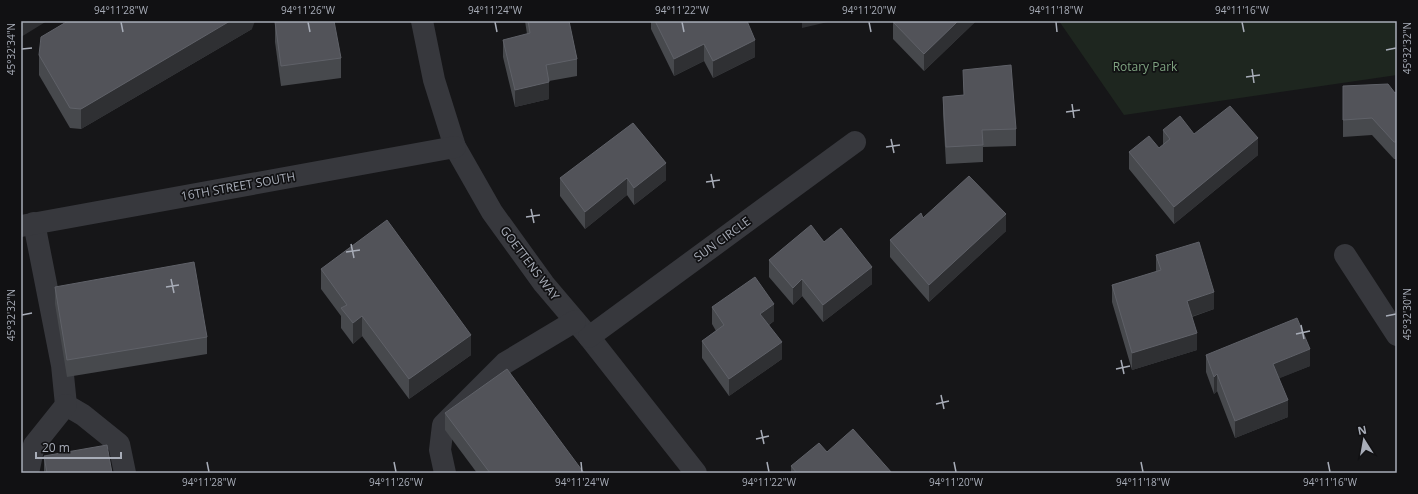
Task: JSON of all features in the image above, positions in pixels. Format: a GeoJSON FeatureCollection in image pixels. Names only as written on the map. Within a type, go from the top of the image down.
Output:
{"type":"FeatureCollection","features":[{"type":"Feature","properties":{"kind":"street","name":"GOETTENS WAY"},"geometry":{"type":"LineString","coordinates":[[422,21],[434,80],[455,146],[492,212],[544,284],[582,329],[696,473]]}},
{"type":"Feature","properties":{"kind":"street","name":"SUN CIRCLE"},"geometry":{"type":"LineString","coordinates":[[445,473],[440,450],[443,425],[505,363],[582,329],[855,142]]}},
{"type":"Feature","properties":{"kind":"street","name":"16TH STREET SOUTH"},"geometry":{"type":"LineString","coordinates":[[27,224],[455,146]]}},
{"type":"Feature","properties":{"kind":"street"},"geometry":{"type":"LineString","coordinates":[[27,224],[62,365],[66,405],[34,445],[28,473]]}},
{"type":"Feature","properties":{"kind":"street"},"geometry":{"type":"LineString","coordinates":[[1345,256],[1397,335]]}},
{"type":"Feature","properties":{"kind":"street"},"geometry":{"type":"LineString","coordinates":[[66,405],[83,415],[119,444],[125,473]]}},
{"type":"Feature","properties":{"kind":"green space","name":"Rotary Park"},"geometry":{"type":"Polygon","coordinates":[[[1059,21],[1397,21],[1397,75],[1124,115],[1059,21]]]}},
{"type":"Feature","properties":{"kind":"building"},"geometry":{"type":"Polygon","coordinates":[[[68,21],[230,21],[81,109],[70,108],[39,55],[41,37],[68,21]]]}},
{"type":"Feature","properties":{"kind":"building"},"geometry":{"type":"Polygon","coordinates":[[[276,21],[334,21],[341,58],[281,66],[276,21]]]}},
{"type":"Feature","properties":{"kind":"building"},"geometry":{"type":"Polygon","coordinates":[[[528,21],[569,21],[577,59],[546,65],[549,82],[515,90],[503,40],[530,33],[528,21]]]}},
{"type":"Feature","properties":{"kind":"building"},"geometry":{"type":"Polygon","coordinates":[[[655,21],[747,21],[755,40],[713,61],[704,44],[674,59],[655,21]]]}},
{"type":"Feature","properties":{"kind":"building"},"geometry":{"type":"Polygon","coordinates":[[[958,21],[924,54],[893,22],[958,21]]]}},
{"type":"Feature","properties":{"kind":"building"},"geometry":{"type":"Polygon","coordinates":[[[1011,65],[1016,129],[982,130],[983,145],[946,147],[943,97],[964,95],[963,70],[1011,65]]]}},
{"type":"Feature","properties":{"kind":"building"},"geometry":{"type":"Polygon","coordinates":[[[1388,84],[1395,93],[1397,92],[1397,142],[1394,142],[1372,118],[1343,120],[1343,86],[1388,84]]]}},
{"type":"Feature","properties":{"kind":"building"},"geometry":{"type":"Polygon","coordinates":[[[1230,106],[1258,138],[1174,207],[1129,152],[1149,136],[1159,148],[1170,139],[1163,130],[1180,116],[1194,134],[1230,106]]]}},
{"type":"Feature","properties":{"kind":"building"},"geometry":{"type":"Polygon","coordinates":[[[633,123],[666,163],[634,188],[627,178],[585,212],[560,178],[633,123]]]}},
{"type":"Feature","properties":{"kind":"building"},"geometry":{"type":"Polygon","coordinates":[[[969,176],[1006,214],[929,285],[890,240],[921,213],[923,218],[969,176]]]}},
{"type":"Feature","properties":{"kind":"building"},"geometry":{"type":"Polygon","coordinates":[[[387,220],[471,335],[409,379],[362,316],[353,323],[341,308],[347,305],[321,269],[387,220]]]}},
{"type":"Feature","properties":{"kind":"building"},"geometry":{"type":"Polygon","coordinates":[[[811,225],[824,242],[841,228],[872,267],[823,305],[802,279],[793,288],[769,260],[811,225]]]}},
{"type":"Feature","properties":{"kind":"building"},"geometry":{"type":"Polygon","coordinates":[[[1199,242],[1214,292],[1187,301],[1197,333],[1132,353],[1112,285],[1161,270],[1156,255],[1199,242]]]}},
{"type":"Feature","properties":{"kind":"building"},"geometry":{"type":"Polygon","coordinates":[[[194,262],[207,337],[67,360],[55,287],[194,262]]]}},
{"type":"Feature","properties":{"kind":"building"},"geometry":{"type":"Polygon","coordinates":[[[755,277],[774,304],[760,314],[782,342],[729,379],[702,341],[724,325],[712,307],[755,277]]]}},
{"type":"Feature","properties":{"kind":"building"},"geometry":{"type":"Polygon","coordinates":[[[1297,318],[1310,349],[1273,364],[1288,400],[1235,421],[1217,374],[1214,377],[1206,355],[1297,318]]]}},
{"type":"Feature","properties":{"kind":"building"},"geometry":{"type":"Polygon","coordinates":[[[507,369],[584,473],[490,473],[445,413],[507,369]]]}},
{"type":"Feature","properties":{"kind":"building"},"geometry":{"type":"Polygon","coordinates":[[[853,429],[892,473],[797,473],[791,466],[819,443],[827,452],[853,429]]]}},
{"type":"Feature","properties":{"kind":"building"},"geometry":{"type":"Polygon","coordinates":[[[107,445],[112,473],[47,473],[44,456],[107,445]]]}}]}
